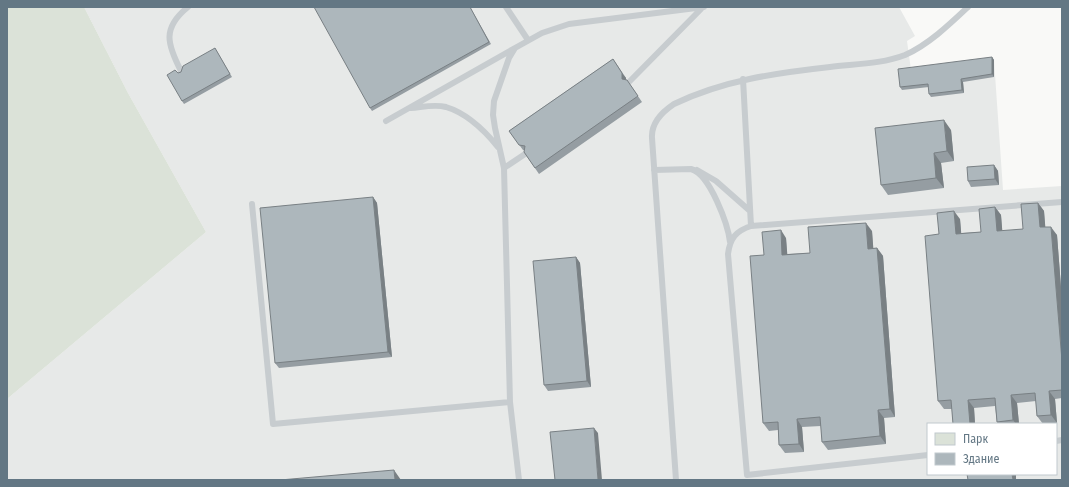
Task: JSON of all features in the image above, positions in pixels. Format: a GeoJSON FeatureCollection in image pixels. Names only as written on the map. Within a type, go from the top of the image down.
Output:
{"type":"FeatureCollection","features":[{"type":"Feature","properties":{"kind":"lane"},"geometry":{"type":"LineString","coordinates":[[181,71],[171,51],[169,34],[176,18],[188,7]]}},
{"type":"Feature","properties":{"kind":"lane"},"geometry":{"type":"LineString","coordinates":[[506,7],[528,40]]}},
{"type":"Feature","properties":{"kind":"lane"},"geometry":{"type":"LineString","coordinates":[[386,121],[528,40],[554,28],[569,24],[703,7]]}},
{"type":"Feature","properties":{"kind":"lane"},"geometry":{"type":"LineString","coordinates":[[629,82],[703,7]]}},
{"type":"Feature","properties":{"kind":"lane"},"geometry":{"type":"LineString","coordinates":[[676,480],[654,170],[652,130],[655,123],[665,111],[680,102],[743,79],[898,57],[912,51],[930,39],[968,7]]}},
{"type":"Feature","properties":{"kind":"lane"},"geometry":{"type":"LineString","coordinates":[[515,48],[509,58],[494,101],[493,115],[504,168],[510,402],[519,480]]}},
{"type":"Feature","properties":{"kind":"lane"},"geometry":{"type":"LineString","coordinates":[[743,79],[751,226]]}},
{"type":"Feature","properties":{"kind":"lane"},"geometry":{"type":"LineString","coordinates":[[408,108],[432,106],[453,110],[479,127],[499,148]]}},
{"type":"Feature","properties":{"kind":"lane"},"geometry":{"type":"LineString","coordinates":[[504,168],[525,154]]}},
{"type":"Feature","properties":{"kind":"lane"},"geometry":{"type":"LineString","coordinates":[[654,170],[694,169],[703,172],[716,181],[750,211]]}},
{"type":"Feature","properties":{"kind":"lane"},"geometry":{"type":"LineString","coordinates":[[694,169],[702,178],[717,203],[727,226],[730,242],[728,254],[747,475],[927,455]]}},
{"type":"Feature","properties":{"kind":"lane"},"geometry":{"type":"LineString","coordinates":[[730,242],[737,232],[751,226],[1062,202]]}},
{"type":"Feature","properties":{"kind":"lane"},"geometry":{"type":"LineString","coordinates":[[252,204],[273,424],[510,402]]}},
{"type":"Feature","properties":{"kind":"shaded area"},"geometry":{"type":"Polygon","coordinates":[[[84,7],[899,7],[915,36],[907,41],[911,70],[994,60],[1003,190],[1062,186],[1062,480],[7,480],[7,399],[206,232],[128,93],[84,7]]]}},
{"type":"Feature","properties":{"kind":"green space"},"geometry":{"type":"Polygon","coordinates":[[[7,7],[84,7],[128,93],[206,232],[7,399],[7,7]]]}},
{"type":"Feature","properties":{"kind":"building"},"geometry":{"type":"Polygon","coordinates":[[[314,7],[470,7],[489,42],[370,108],[314,7]]]}},
{"type":"Feature","properties":{"kind":"building"},"geometry":{"type":"Polygon","coordinates":[[[215,48],[230,74],[182,101],[167,75],[175,70],[178,73],[181,72],[183,66],[215,48]]]}},
{"type":"Feature","properties":{"kind":"building"},"geometry":{"type":"Polygon","coordinates":[[[992,57],[992,74],[961,79],[962,90],[929,94],[928,84],[900,87],[898,69],[992,57]]]}},
{"type":"Feature","properties":{"kind":"building"},"geometry":{"type":"Polygon","coordinates":[[[613,59],[622,73],[622,79],[627,80],[638,96],[535,168],[524,152],[525,146],[519,145],[509,131],[613,59]]]}},
{"type":"Feature","properties":{"kind":"building"},"geometry":{"type":"Polygon","coordinates":[[[944,120],[947,151],[934,153],[936,178],[881,185],[875,128],[944,120]]]}},
{"type":"Feature","properties":{"kind":"building"},"geometry":{"type":"Polygon","coordinates":[[[994,165],[995,179],[968,181],[967,167],[994,165]]]}},
{"type":"Feature","properties":{"kind":"building"},"geometry":{"type":"Polygon","coordinates":[[[373,197],[388,352],[275,363],[260,208],[373,197]]]}},
{"type":"Feature","properties":{"kind":"building"},"geometry":{"type":"Polygon","coordinates":[[[1038,203],[1040,227],[1051,227],[1062,361],[1062,390],[1049,391],[1051,415],[1037,416],[1035,393],[1011,395],[1013,420],[997,422],[995,398],[968,400],[970,423],[953,423],[951,400],[938,401],[925,236],[939,234],[937,213],[954,211],[956,234],[981,232],[979,209],[995,207],[997,231],[1023,229],[1021,204],[1038,203]]]}},
{"type":"Feature","properties":{"kind":"building"},"geometry":{"type":"Polygon","coordinates":[[[866,223],[868,249],[877,248],[890,409],[878,410],[880,436],[822,442],[820,417],[797,419],[799,444],[779,445],[778,422],[763,423],[750,256],[764,255],[762,232],[781,230],[782,255],[810,253],[808,227],[866,223]]]}},
{"type":"Feature","properties":{"kind":"building"},"geometry":{"type":"Polygon","coordinates":[[[576,257],[587,381],[544,385],[533,261],[576,257]]]}},
{"type":"Feature","properties":{"kind":"building"},"geometry":{"type":"Polygon","coordinates":[[[594,428],[598,480],[555,480],[550,432],[594,428]]]}},
{"type":"Feature","properties":{"kind":"building"},"geometry":{"type":"Polygon","coordinates":[[[394,470],[395,480],[280,480],[394,470]]]}},
{"type":"Feature","properties":{"kind":"building"},"geometry":{"type":"Polygon","coordinates":[[[967,475],[1012,475],[1013,480],[968,480],[967,475]]]}}]}
